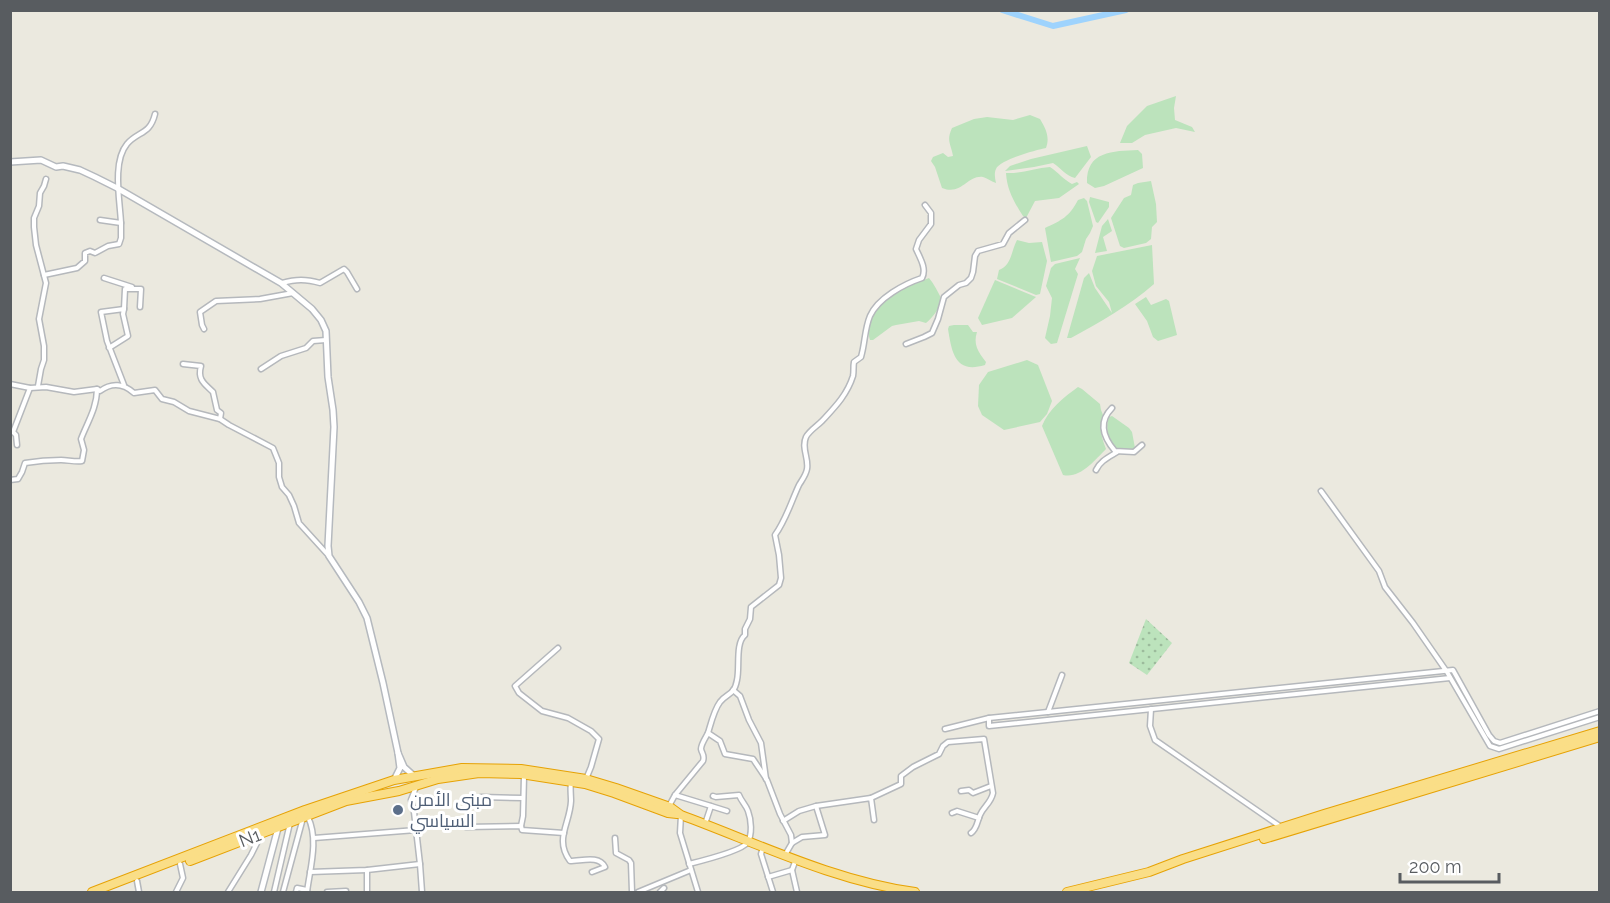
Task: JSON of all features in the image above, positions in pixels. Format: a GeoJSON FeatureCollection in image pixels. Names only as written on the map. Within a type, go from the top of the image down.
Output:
{"type":"FeatureCollection","features":[{"type":"Feature","properties":{"kind":"highway"},"geometry":{"type":"LineString","coordinates":[[1161,868],[1183,859],[1599,730]]}},
{"type":"Feature","properties":{"kind":"highway"},"geometry":{"type":"LineString","coordinates":[[1068,892],[1184,863],[1599,737]]}},
{"type":"Feature","properties":{"kind":"highway","name":"N1"},"geometry":{"type":"LineString","coordinates":[[92,892],[305,810],[394,780],[462,768],[542,771],[586,779],[669,807],[681,815]]}},
{"type":"Feature","properties":{"kind":"highway","name":"N1"},"geometry":{"type":"LineString","coordinates":[[106,892],[346,801],[402,794],[438,779],[479,773],[524,774],[571,781],[614,793],[668,813],[681,815],[846,877],[915,892]]}},
{"type":"Feature","properties":{"kind":"highway"},"geometry":{"type":"LineString","coordinates":[[414,776],[421,780],[417,786]]}},
{"type":"Feature","properties":{"kind":"highway"},"geometry":{"type":"LineString","coordinates":[[394,780],[390,786],[392,790],[402,794]]}},
{"type":"Feature","properties":{"kind":"street"},"geometry":{"type":"LineString","coordinates":[[44,274],[77,268],[85,261],[85,253],[90,251],[95,253],[108,246],[119,244],[121,223],[117,174],[125,147],[153,124],[155,114]]}},
{"type":"Feature","properties":{"kind":"street"},"geometry":{"type":"LineString","coordinates":[[10,162],[41,160],[56,166],[80,170],[117,188],[281,283],[312,309],[321,320],[326,331],[334,428],[329,556]]}},
{"type":"Feature","properties":{"kind":"street"},"geometry":{"type":"LineString","coordinates":[[38,386],[44,360],[39,318],[46,283],[34,218],[45,179]]}},
{"type":"Feature","properties":{"kind":"street"},"geometry":{"type":"LineString","coordinates":[[669,807],[675,795],[703,761],[702,745],[720,702],[731,694],[737,684],[740,638],[745,635],[751,607],[779,585],[781,578],[776,535],[785,522],[789,506],[807,472],[804,444],[807,436],[844,397],[854,372],[854,362],[861,357],[871,313],[883,300],[908,283],[922,278],[924,274],[916,249],[919,240],[931,224],[930,212],[925,205]]}},
{"type":"Feature","properties":{"kind":"street"},"geometry":{"type":"LineString","coordinates":[[100,220],[121,223]]}},
{"type":"Feature","properties":{"kind":"street"},"geometry":{"type":"LineString","coordinates":[[906,344],[932,333],[944,297],[970,278],[978,252],[1003,244],[1009,233],[1025,220]]}},
{"type":"Feature","properties":{"kind":"street"},"geometry":{"type":"LineString","coordinates":[[281,283],[306,279],[320,283],[344,269],[357,289]]}},
{"type":"Feature","properties":{"kind":"street"},"geometry":{"type":"LineString","coordinates":[[104,278],[139,288]]}},
{"type":"Feature","properties":{"kind":"street"},"geometry":{"type":"LineString","coordinates":[[139,288],[141,290],[140,307]]}},
{"type":"Feature","properties":{"kind":"street"},"geometry":{"type":"LineString","coordinates":[[110,348],[128,336],[124,321],[125,289],[139,288]]}},
{"type":"Feature","properties":{"kind":"street"},"geometry":{"type":"LineString","coordinates":[[204,329],[200,312],[216,301],[293,293]]}},
{"type":"Feature","properties":{"kind":"street"},"geometry":{"type":"LineString","coordinates":[[124,309],[101,312],[105,333],[124,386]]}},
{"type":"Feature","properties":{"kind":"street"},"geometry":{"type":"LineString","coordinates":[[261,369],[281,356],[306,348],[313,341],[327,340]]}},
{"type":"Feature","properties":{"kind":"street"},"geometry":{"type":"LineString","coordinates":[[183,364],[201,366],[200,377],[203,385],[213,392],[217,410],[221,413],[220,419]]}},
{"type":"Feature","properties":{"kind":"street"},"geometry":{"type":"LineString","coordinates":[[10,384],[30,388],[38,386],[74,393],[97,389],[100,391],[110,385],[124,386],[134,393],[155,390],[162,399],[174,402],[189,411],[220,419],[273,448],[279,463],[282,487],[292,500],[299,523],[329,556],[367,618],[398,753],[400,768],[394,780]]}},
{"type":"Feature","properties":{"kind":"street"},"geometry":{"type":"LineString","coordinates":[[17,445],[16,435],[13,432],[30,388]]}},
{"type":"Feature","properties":{"kind":"street"},"geometry":{"type":"LineString","coordinates":[[19,461],[24,463],[41,460],[82,461],[84,450],[81,439],[90,420],[97,389]]}},
{"type":"Feature","properties":{"kind":"street"},"geometry":{"type":"LineString","coordinates":[[1113,408],[1106,414],[1103,422],[1107,440],[1118,452]]}},
{"type":"Feature","properties":{"kind":"street"},"geometry":{"type":"LineString","coordinates":[[1096,470],[1106,458],[1118,452],[1134,452],[1142,445]]}},
{"type":"Feature","properties":{"kind":"street"},"geometry":{"type":"LineString","coordinates":[[10,480],[18,479],[24,463]]}},
{"type":"Feature","properties":{"kind":"street"},"geometry":{"type":"LineString","coordinates":[[1321,491],[1379,571],[1385,586],[1447,672],[1490,746],[1499,749],[1599,717]]}},
{"type":"Feature","properties":{"kind":"street"},"geometry":{"type":"LineString","coordinates":[[558,648],[515,686],[519,693],[542,711],[568,718],[591,731],[599,739],[586,779]]}},
{"type":"Feature","properties":{"kind":"street"},"geometry":{"type":"LineString","coordinates":[[945,729],[989,718],[1453,670],[1489,736],[1500,743],[1599,711]]}},
{"type":"Feature","properties":{"kind":"street"},"geometry":{"type":"LineString","coordinates":[[1048,712],[1062,675]]}},
{"type":"Feature","properties":{"kind":"street"},"geometry":{"type":"LineString","coordinates":[[989,718],[989,726],[1450,678]]}},
{"type":"Feature","properties":{"kind":"street"},"geometry":{"type":"LineString","coordinates":[[734,690],[740,696],[761,743],[766,779]]}},
{"type":"Feature","properties":{"kind":"street"},"geometry":{"type":"LineString","coordinates":[[1151,709],[1150,726],[1155,740],[1282,828]]}},
{"type":"Feature","properties":{"kind":"street"},"geometry":{"type":"LineString","coordinates":[[708,733],[720,741],[725,754],[753,759],[771,788],[783,821],[791,835],[792,843]]}},
{"type":"Feature","properties":{"kind":"street"},"geometry":{"type":"LineString","coordinates":[[783,821],[816,806],[871,798],[901,784],[901,776],[939,754],[948,742],[984,739],[993,793],[991,800],[983,809],[975,830],[971,833]]}},
{"type":"Feature","properties":{"kind":"street"},"geometry":{"type":"LineString","coordinates":[[398,753],[404,766],[414,776]]}},
{"type":"Feature","properties":{"kind":"street"},"geometry":{"type":"LineString","coordinates":[[524,774],[522,830],[564,833]]}},
{"type":"Feature","properties":{"kind":"street"},"geometry":{"type":"LineString","coordinates":[[571,781],[571,801],[562,841],[563,852],[570,861],[593,859],[604,863],[605,867],[592,872]]}},
{"type":"Feature","properties":{"kind":"street"},"geometry":{"type":"LineString","coordinates":[[417,786],[411,800],[422,892]]}},
{"type":"Feature","properties":{"kind":"street"},"geometry":{"type":"LineString","coordinates":[[961,791],[969,790],[973,793],[991,786]]}},
{"type":"Feature","properties":{"kind":"street"},"geometry":{"type":"LineString","coordinates":[[402,794],[414,812]]}},
{"type":"Feature","properties":{"kind":"street"},"geometry":{"type":"LineString","coordinates":[[675,795],[727,811]]}},
{"type":"Feature","properties":{"kind":"street"},"geometry":{"type":"LineString","coordinates":[[689,864],[741,848],[749,841],[751,830],[748,810],[739,795],[713,796]]}},
{"type":"Feature","properties":{"kind":"street"},"geometry":{"type":"LineString","coordinates":[[481,797],[523,798]]}},
{"type":"Feature","properties":{"kind":"street"},"geometry":{"type":"LineString","coordinates":[[871,798],[874,820]]}},
{"type":"Feature","properties":{"kind":"street"},"geometry":{"type":"LineString","coordinates":[[705,824],[711,806]]}},
{"type":"Feature","properties":{"kind":"street"},"geometry":{"type":"LineString","coordinates":[[786,855],[792,843],[802,837],[825,835],[816,806]]}},
{"type":"Feature","properties":{"kind":"street"},"geometry":{"type":"LineString","coordinates":[[952,813],[957,811],[979,818]]}},
{"type":"Feature","properties":{"kind":"street"},"geometry":{"type":"LineString","coordinates":[[681,815],[680,833],[698,892]]}},
{"type":"Feature","properties":{"kind":"street"},"geometry":{"type":"LineString","coordinates":[[296,892],[297,888],[307,891],[310,873],[314,838],[312,825],[305,817]]}},
{"type":"Feature","properties":{"kind":"street"},"geometry":{"type":"LineString","coordinates":[[283,892],[305,817]]}},
{"type":"Feature","properties":{"kind":"street"},"geometry":{"type":"LineString","coordinates":[[274,892],[291,822]]}},
{"type":"Feature","properties":{"kind":"street"},"geometry":{"type":"LineString","coordinates":[[466,827],[521,826]]}},
{"type":"Feature","properties":{"kind":"street"},"geometry":{"type":"LineString","coordinates":[[261,892],[278,828]]}},
{"type":"Feature","properties":{"kind":"street"},"geometry":{"type":"LineString","coordinates":[[314,838],[416,830]]}},
{"type":"Feature","properties":{"kind":"street"},"geometry":{"type":"LineString","coordinates":[[228,892],[255,850],[261,834]]}},
{"type":"Feature","properties":{"kind":"street"},"geometry":{"type":"LineString","coordinates":[[615,838],[616,854],[631,863],[632,892]]}},
{"type":"Feature","properties":{"kind":"street"},"geometry":{"type":"LineString","coordinates":[[763,846],[761,854],[773,892]]}},
{"type":"Feature","properties":{"kind":"street"},"geometry":{"type":"LineString","coordinates":[[796,859],[792,870],[797,892]]}},
{"type":"Feature","properties":{"kind":"street"},"geometry":{"type":"LineString","coordinates":[[176,892],[183,878],[180,864]]}},
{"type":"Feature","properties":{"kind":"street"},"geometry":{"type":"LineString","coordinates":[[310,873],[420,864]]}},
{"type":"Feature","properties":{"kind":"street"},"geometry":{"type":"LineString","coordinates":[[367,870],[367,892]]}},
{"type":"Feature","properties":{"kind":"street"},"geometry":{"type":"LineString","coordinates":[[638,892],[691,870]]}},
{"type":"Feature","properties":{"kind":"street"},"geometry":{"type":"LineString","coordinates":[[768,877],[792,870]]}},
{"type":"Feature","properties":{"kind":"street"},"geometry":{"type":"LineString","coordinates":[[136,881],[139,892]]}},
{"type":"Feature","properties":{"kind":"street"},"geometry":{"type":"LineString","coordinates":[[327,892],[346,892]]}},
{"type":"Feature","properties":{"kind":"green space"},"geometry":{"type":"Polygon","coordinates":[[[1176,96],[1175,120],[1192,127],[1195,132],[1176,128],[1145,135],[1132,143],[1120,143],[1127,126],[1147,106],[1176,96]]]}},
{"type":"Feature","properties":{"kind":"green space"},"geometry":{"type":"Polygon","coordinates":[[[1030,115],[1040,119],[1044,126],[1047,137],[1046,148],[1004,162],[996,169],[996,183],[983,177],[977,177],[960,188],[949,190],[942,188],[931,161],[933,157],[943,153],[948,157],[953,156],[949,139],[952,128],[974,119],[987,117],[1013,120],[1030,115]]]}},
{"type":"Feature","properties":{"kind":"green space"},"geometry":{"type":"Polygon","coordinates":[[[1087,146],[1091,157],[1075,178],[1053,163],[1005,171],[1010,166],[1031,159],[1087,146]]]}},
{"type":"Feature","properties":{"kind":"green space"},"geometry":{"type":"Polygon","coordinates":[[[1138,150],[1142,154],[1143,168],[1104,186],[1095,188],[1087,183],[1091,164],[1096,159],[1111,152],[1138,150]]]}},
{"type":"Feature","properties":{"kind":"green space"},"geometry":{"type":"Polygon","coordinates":[[[1050,167],[1072,184],[1077,182],[1079,184],[1059,198],[1035,201],[1026,218],[1012,196],[1006,173],[1050,167]]]}},
{"type":"Feature","properties":{"kind":"green space"},"geometry":{"type":"Polygon","coordinates":[[[1151,181],[1157,222],[1152,227],[1151,239],[1146,243],[1124,248],[1120,246],[1111,218],[1124,198],[1131,195],[1133,185],[1151,181]]]}},
{"type":"Feature","properties":{"kind":"green space"},"geometry":{"type":"Polygon","coordinates":[[[1090,197],[1109,202],[1109,207],[1098,223],[1089,202],[1090,197]]]}},
{"type":"Feature","properties":{"kind":"green space"},"geometry":{"type":"Polygon","coordinates":[[[1084,198],[1087,201],[1093,226],[1082,252],[1077,256],[1051,262],[1045,228],[1064,217],[1078,200],[1084,198]]]}},
{"type":"Feature","properties":{"kind":"green space"},"geometry":{"type":"Polygon","coordinates":[[[1108,219],[1112,231],[1103,237],[1107,251],[1095,253],[1102,226],[1108,219]]]}},
{"type":"Feature","properties":{"kind":"green space"},"geometry":{"type":"Polygon","coordinates":[[[1017,240],[1029,243],[1042,242],[1047,261],[1040,294],[1036,295],[997,279],[999,270],[1009,261],[1017,240]]]}},
{"type":"Feature","properties":{"kind":"green space"},"geometry":{"type":"Polygon","coordinates":[[[1152,245],[1154,284],[1114,313],[1071,338],[1067,338],[1084,278],[1089,273],[1095,288],[1112,313],[1109,302],[1096,286],[1092,271],[1097,256],[1152,245]]]}},
{"type":"Feature","properties":{"kind":"green space"},"geometry":{"type":"Polygon","coordinates":[[[1080,258],[1075,269],[1078,274],[1057,343],[1051,344],[1045,338],[1052,298],[1046,286],[1051,268],[1055,264],[1080,258]]]}},
{"type":"Feature","properties":{"kind":"green space"},"geometry":{"type":"Polygon","coordinates":[[[929,278],[942,300],[931,318],[926,323],[919,321],[892,326],[870,340],[869,328],[878,308],[897,293],[929,278]]]}},
{"type":"Feature","properties":{"kind":"green space"},"geometry":{"type":"Polygon","coordinates":[[[995,280],[1036,297],[1012,318],[982,325],[978,318],[995,280]]]}},
{"type":"Feature","properties":{"kind":"green space"},"geometry":{"type":"Polygon","coordinates":[[[1146,297],[1151,305],[1166,299],[1169,301],[1177,335],[1158,341],[1153,337],[1147,321],[1135,304],[1146,297]]]}},
{"type":"Feature","properties":{"kind":"green space"},"geometry":{"type":"Polygon","coordinates":[[[968,325],[973,332],[977,332],[976,344],[986,362],[985,365],[967,367],[957,359],[951,346],[948,329],[949,326],[968,325]]]}},
{"type":"Feature","properties":{"kind":"green space"},"geometry":{"type":"Polygon","coordinates":[[[1027,360],[1038,365],[1052,401],[1047,414],[1040,422],[1004,430],[982,415],[978,406],[979,385],[988,372],[1027,360]]]}},
{"type":"Feature","properties":{"kind":"green space"},"geometry":{"type":"Polygon","coordinates":[[[1078,387],[1100,404],[1103,415],[1101,432],[1106,449],[1081,471],[1063,475],[1042,426],[1052,409],[1078,387]]]}},
{"type":"Feature","properties":{"kind":"green space"},"geometry":{"type":"Polygon","coordinates":[[[1112,416],[1132,432],[1134,450],[1120,451],[1112,444],[1107,426],[1109,417],[1112,416]]]}},
{"type":"Feature","properties":{"kind":"green space"},"geometry":{"type":"Polygon","coordinates":[[[1146,619],[1172,643],[1147,675],[1129,663],[1146,619]]]}},
{"type":"Feature","properties":{"kind":"waterway"},"geometry":{"type":"LineString","coordinates":[[1002,10],[1053,26],[1126,10]]}},
{"type":"Feature","properties":{"kind":"place","name":"مبنى الأمن السياسي"},"geometry":{"type":"Point","coordinates":[398,810]}}]}
